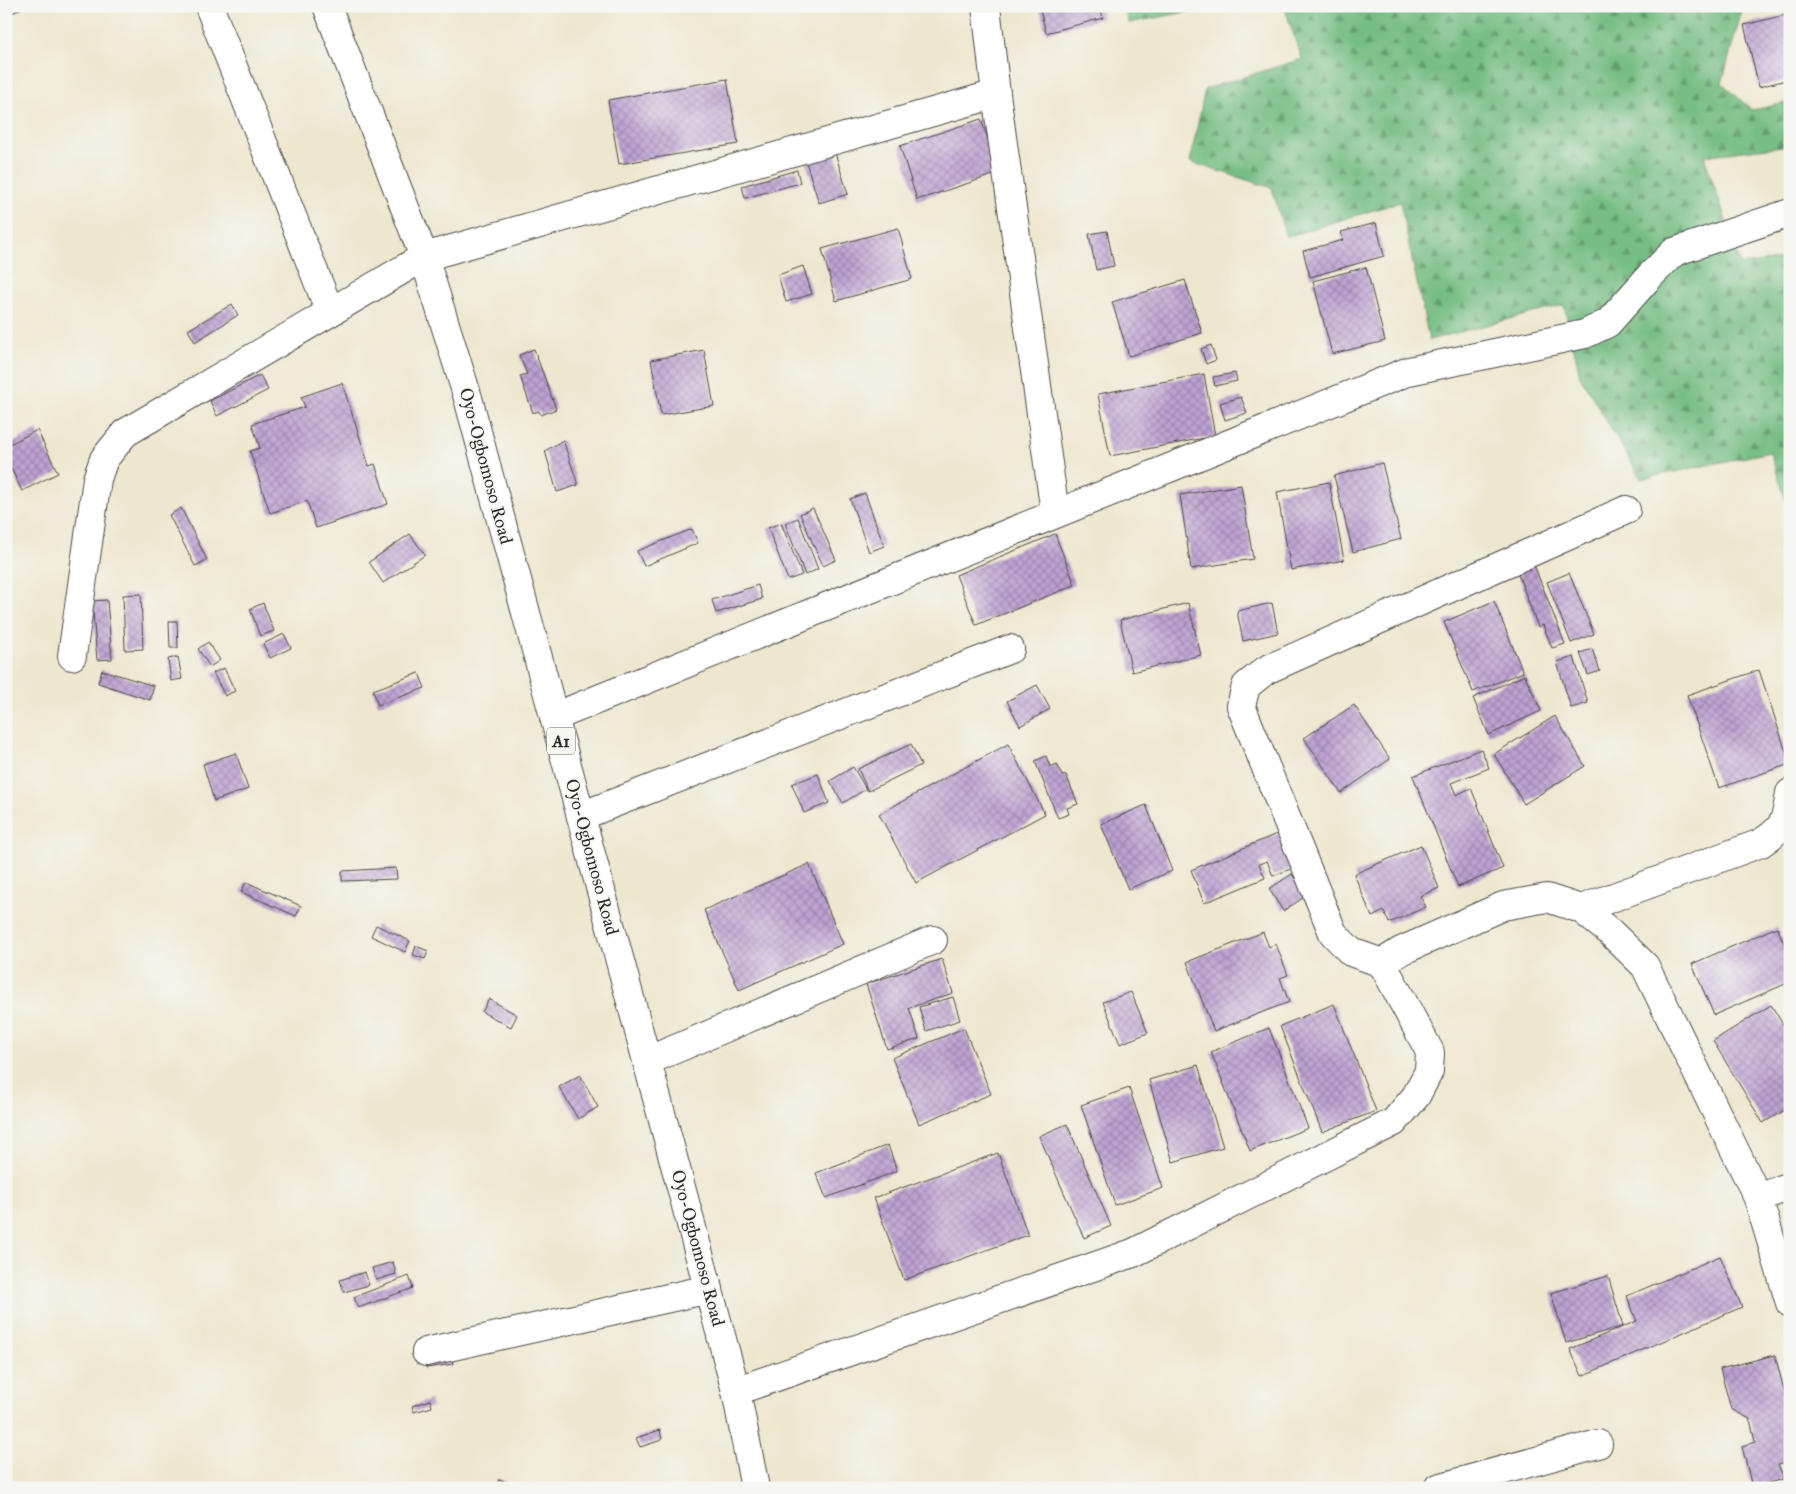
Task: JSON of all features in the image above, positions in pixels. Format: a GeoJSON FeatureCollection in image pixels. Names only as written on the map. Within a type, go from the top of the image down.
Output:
{"type":"FeatureCollection","features":[{"type":"Feature","properties":{"kind":"main road"},"geometry":{"type":"LineString","coordinates":[[209,6],[330,312]]}},
{"type":"Feature","properties":{"kind":"main road","name":"Oyo-Ogbomoso Road"},"geometry":{"type":"LineString","coordinates":[[327,6],[424,257],[468,398],[736,1391],[755,1488]]}},
{"type":"Feature","properties":{"kind":"main road"},"geometry":{"type":"LineString","coordinates":[[986,6],[996,94],[1055,513]]}},
{"type":"Feature","properties":{"kind":"main road"},"geometry":{"type":"LineString","coordinates":[[72,656],[97,479],[104,459],[125,432],[424,257],[996,94]]}},
{"type":"Feature","properties":{"kind":"main road"},"geometry":{"type":"LineString","coordinates":[[554,717],[1409,371],[1585,334],[1608,323],[1674,252],[1790,213]]}},
{"type":"Feature","properties":{"kind":"main road"},"geometry":{"type":"LineString","coordinates":[[736,1391],[1133,1252],[1394,1122],[1416,1096],[1429,1071],[1430,1052],[1382,963],[1351,952],[1333,933],[1241,706],[1246,686],[1266,670],[1626,510]]}},
{"type":"Feature","properties":{"kind":"main road"},"geometry":{"type":"LineString","coordinates":[[581,816],[1010,650]]}},
{"type":"Feature","properties":{"kind":"main road"},"geometry":{"type":"LineString","coordinates":[[1581,909],[1761,844],[1778,832],[1787,814],[1790,793]]}},
{"type":"Feature","properties":{"kind":"main road"},"geometry":{"type":"LineString","coordinates":[[1382,963],[1401,951],[1503,906],[1547,898],[1581,909],[1610,932],[1645,966],[1758,1198],[1790,1303]]}},
{"type":"Feature","properties":{"kind":"main road"},"geometry":{"type":"LineString","coordinates":[[647,1061],[933,940]]}},
{"type":"Feature","properties":{"kind":"main road"},"geometry":{"type":"LineString","coordinates":[[1758,1198],[1790,1186]]}},
{"type":"Feature","properties":{"kind":"main road"},"geometry":{"type":"LineString","coordinates":[[426,1352],[709,1289]]}},
{"type":"Feature","properties":{"kind":"main road"},"geometry":{"type":"LineString","coordinates":[[1438,1488],[1598,1444]]}},
{"type":"Feature","properties":{"kind":"green space"},"geometry":{"type":"Polygon","coordinates":[[[1123,6],[1218,6],[1129,23],[1123,6]]]}},
{"type":"Feature","properties":{"kind":"green space"},"geometry":{"type":"Polygon","coordinates":[[[1284,6],[1743,6],[1722,83],[1752,110],[1790,102],[1790,145],[1704,156],[1741,265],[1790,258],[1790,513],[1770,452],[1641,479],[1580,376],[1564,305],[1429,340],[1400,202],[1286,237],[1272,188],[1190,162],[1205,89],[1302,59],[1284,6]]]}},
{"type":"Feature","properties":{"kind":"building"},"geometry":{"type":"Polygon","coordinates":[[[6,6],[25,6],[6,17],[6,6]]]}},
{"type":"Feature","properties":{"kind":"building"},"geometry":{"type":"Polygon","coordinates":[[[1039,6],[1100,6],[1103,18],[1046,33],[1039,6]]]}},
{"type":"Feature","properties":{"kind":"building"},"geometry":{"type":"Polygon","coordinates":[[[1789,14],[1790,79],[1759,87],[1744,25],[1789,14]]]}},
{"type":"Feature","properties":{"kind":"building"},"geometry":{"type":"Polygon","coordinates":[[[727,79],[738,144],[619,164],[608,100],[727,79]]]}},
{"type":"Feature","properties":{"kind":"building"},"geometry":{"type":"Polygon","coordinates":[[[981,119],[999,173],[917,200],[900,146],[981,119]]]}},
{"type":"Feature","properties":{"kind":"building"},"geometry":{"type":"Polygon","coordinates":[[[835,153],[848,194],[819,203],[806,162],[835,153]]]}},
{"type":"Feature","properties":{"kind":"building"},"geometry":{"type":"Polygon","coordinates":[[[797,170],[800,183],[745,198],[742,186],[797,170]]]}},
{"type":"Feature","properties":{"kind":"building"},"geometry":{"type":"Polygon","coordinates":[[[1376,223],[1384,256],[1310,277],[1303,251],[1343,240],[1341,232],[1376,223]]]}},
{"type":"Feature","properties":{"kind":"building"},"geometry":{"type":"Polygon","coordinates":[[[898,228],[912,279],[836,301],[822,249],[898,228]]]}},
{"type":"Feature","properties":{"kind":"building"},"geometry":{"type":"Polygon","coordinates":[[[1107,231],[1114,266],[1096,270],[1089,234],[1107,231]]]}},
{"type":"Feature","properties":{"kind":"building"},"geometry":{"type":"Polygon","coordinates":[[[803,266],[812,294],[786,302],[778,275],[803,266]]]}},
{"type":"Feature","properties":{"kind":"building"},"geometry":{"type":"Polygon","coordinates":[[[1366,267],[1385,341],[1332,354],[1313,281],[1366,267]]]}},
{"type":"Feature","properties":{"kind":"building"},"geometry":{"type":"Polygon","coordinates":[[[1185,280],[1202,333],[1129,356],[1112,302],[1185,280]]]}},
{"type":"Feature","properties":{"kind":"building"},"geometry":{"type":"Polygon","coordinates":[[[232,304],[238,315],[195,342],[188,330],[232,304]]]}},
{"type":"Feature","properties":{"kind":"building"},"geometry":{"type":"Polygon","coordinates":[[[1211,345],[1216,360],[1206,364],[1201,349],[1211,345]]]}},
{"type":"Feature","properties":{"kind":"building"},"geometry":{"type":"Polygon","coordinates":[[[534,349],[556,409],[541,415],[539,411],[533,413],[520,376],[527,374],[519,355],[534,349]]]}},
{"type":"Feature","properties":{"kind":"building"},"geometry":{"type":"Polygon","coordinates":[[[704,350],[714,406],[661,415],[651,360],[704,350]]]}},
{"type":"Feature","properties":{"kind":"building"},"geometry":{"type":"Polygon","coordinates":[[[1235,373],[1237,381],[1215,386],[1213,377],[1235,373]]]}},
{"type":"Feature","properties":{"kind":"building"},"geometry":{"type":"Polygon","coordinates":[[[1204,374],[1215,436],[1110,456],[1098,394],[1204,374]]]}},
{"type":"Feature","properties":{"kind":"building"},"geometry":{"type":"Polygon","coordinates":[[[260,375],[268,390],[217,416],[210,401],[260,375]]]}},
{"type":"Feature","properties":{"kind":"building"},"geometry":{"type":"Polygon","coordinates":[[[342,383],[369,466],[375,464],[388,504],[316,528],[307,501],[270,513],[250,451],[260,448],[252,424],[305,407],[301,397],[342,383]]]}},
{"type":"Feature","properties":{"kind":"building"},"geometry":{"type":"Polygon","coordinates":[[[1241,397],[1247,413],[1225,420],[1220,403],[1241,397]]]}},
{"type":"Feature","properties":{"kind":"building"},"geometry":{"type":"Polygon","coordinates":[[[37,430],[58,473],[22,491],[6,458],[6,446],[37,430]]]}},
{"type":"Feature","properties":{"kind":"building"},"geometry":{"type":"Polygon","coordinates":[[[563,440],[578,485],[557,492],[545,451],[563,440]]]}},
{"type":"Feature","properties":{"kind":"building"},"geometry":{"type":"Polygon","coordinates":[[[1382,463],[1401,539],[1353,552],[1334,476],[1382,463]]]}},
{"type":"Feature","properties":{"kind":"building"},"geometry":{"type":"Polygon","coordinates":[[[1329,482],[1344,560],[1291,570],[1277,492],[1329,482]]]}},
{"type":"Feature","properties":{"kind":"building"},"geometry":{"type":"Polygon","coordinates":[[[1241,485],[1253,559],[1191,569],[1180,495],[1241,485]]]}},
{"type":"Feature","properties":{"kind":"building"},"geometry":{"type":"Polygon","coordinates":[[[865,493],[884,546],[869,552],[850,499],[865,493]]]}},
{"type":"Feature","properties":{"kind":"building"},"geometry":{"type":"Polygon","coordinates":[[[181,508],[207,560],[195,566],[169,515],[181,508]]]}},
{"type":"Feature","properties":{"kind":"building"},"geometry":{"type":"Polygon","coordinates":[[[813,508],[836,560],[823,566],[800,514],[813,508]]]}},
{"type":"Feature","properties":{"kind":"building"},"geometry":{"type":"Polygon","coordinates":[[[798,518],[818,569],[805,575],[785,523],[798,518]]]}},
{"type":"Feature","properties":{"kind":"building"},"geometry":{"type":"Polygon","coordinates":[[[781,523],[802,575],[788,580],[768,528],[781,523]]]}},
{"type":"Feature","properties":{"kind":"building"},"geometry":{"type":"Polygon","coordinates":[[[692,529],[698,543],[644,566],[637,551],[692,529]]]}},
{"type":"Feature","properties":{"kind":"building"},"geometry":{"type":"Polygon","coordinates":[[[410,534],[425,555],[383,583],[369,562],[410,534]]]}},
{"type":"Feature","properties":{"kind":"building"},"geometry":{"type":"Polygon","coordinates":[[[1055,534],[1075,585],[976,625],[956,575],[1055,534]]]}},
{"type":"Feature","properties":{"kind":"building"},"geometry":{"type":"Polygon","coordinates":[[[1532,560],[1565,644],[1552,648],[1543,625],[1538,627],[1518,574],[1523,572],[1520,565],[1532,560]]]}},
{"type":"Feature","properties":{"kind":"building"},"geometry":{"type":"Polygon","coordinates":[[[1569,573],[1594,634],[1571,643],[1547,582],[1569,573]]]}},
{"type":"Feature","properties":{"kind":"building"},"geometry":{"type":"Polygon","coordinates":[[[758,585],[762,599],[716,613],[712,600],[758,585]]]}},
{"type":"Feature","properties":{"kind":"building"},"geometry":{"type":"Polygon","coordinates":[[[141,594],[143,649],[125,650],[123,595],[141,594]]]}},
{"type":"Feature","properties":{"kind":"building"},"geometry":{"type":"Polygon","coordinates":[[[107,600],[112,659],[97,660],[92,601],[107,600]]]}},
{"type":"Feature","properties":{"kind":"building"},"geometry":{"type":"Polygon","coordinates":[[[1494,601],[1523,672],[1473,692],[1444,622],[1494,601]]]}},
{"type":"Feature","properties":{"kind":"building"},"geometry":{"type":"Polygon","coordinates":[[[263,603],[274,631],[260,636],[250,609],[263,603]]]}},
{"type":"Feature","properties":{"kind":"building"},"geometry":{"type":"Polygon","coordinates":[[[1188,603],[1201,655],[1132,672],[1120,620],[1188,603]]]}},
{"type":"Feature","properties":{"kind":"building"},"geometry":{"type":"Polygon","coordinates":[[[1272,603],[1278,633],[1243,641],[1237,611],[1272,603]]]}},
{"type":"Feature","properties":{"kind":"building"},"geometry":{"type":"Polygon","coordinates":[[[169,621],[177,621],[178,648],[170,648],[169,621]]]}},
{"type":"Feature","properties":{"kind":"building"},"geometry":{"type":"Polygon","coordinates":[[[284,634],[291,648],[270,658],[263,644],[284,634]]]}},
{"type":"Feature","properties":{"kind":"building"},"geometry":{"type":"Polygon","coordinates":[[[208,642],[220,660],[210,667],[198,649],[208,642]]]}},
{"type":"Feature","properties":{"kind":"building"},"geometry":{"type":"Polygon","coordinates":[[[1592,649],[1600,671],[1588,675],[1580,653],[1592,649]]]}},
{"type":"Feature","properties":{"kind":"building"},"geometry":{"type":"Polygon","coordinates":[[[178,657],[182,679],[171,681],[168,659],[178,657]]]}},
{"type":"Feature","properties":{"kind":"building"},"geometry":{"type":"Polygon","coordinates":[[[1574,657],[1588,703],[1571,708],[1557,662],[1574,657]]]}},
{"type":"Feature","properties":{"kind":"building"},"geometry":{"type":"Polygon","coordinates":[[[224,668],[235,691],[225,696],[213,673],[224,668]]]}},
{"type":"Feature","properties":{"kind":"building"},"geometry":{"type":"Polygon","coordinates":[[[102,670],[154,686],[150,700],[98,683],[102,670]]]}},
{"type":"Feature","properties":{"kind":"building"},"geometry":{"type":"Polygon","coordinates":[[[1759,670],[1790,764],[1719,788],[1687,695],[1759,670]]]}},
{"type":"Feature","properties":{"kind":"building"},"geometry":{"type":"Polygon","coordinates":[[[419,673],[425,688],[378,705],[373,690],[419,673]]]}},
{"type":"Feature","properties":{"kind":"building"},"geometry":{"type":"Polygon","coordinates":[[[1525,675],[1541,711],[1489,735],[1473,698],[1525,675]]]}},
{"type":"Feature","properties":{"kind":"building"},"geometry":{"type":"Polygon","coordinates":[[[1037,685],[1050,709],[1020,726],[1007,701],[1037,685]]]}},
{"type":"Feature","properties":{"kind":"building"},"geometry":{"type":"Polygon","coordinates":[[[1354,705],[1390,759],[1341,793],[1304,738],[1354,705]]]}},
{"type":"Feature","properties":{"kind":"building"},"geometry":{"type":"Polygon","coordinates":[[[1555,716],[1585,766],[1524,804],[1494,754],[1555,716]]]}},
{"type":"Feature","properties":{"kind":"building"},"geometry":{"type":"Polygon","coordinates":[[[911,744],[921,765],[868,791],[858,769],[911,744]]]}},
{"type":"Feature","properties":{"kind":"building"},"geometry":{"type":"Polygon","coordinates":[[[1008,744],[1045,814],[916,883],[879,814],[1008,744]]]}},
{"type":"Feature","properties":{"kind":"building"},"geometry":{"type":"Polygon","coordinates":[[[1481,749],[1489,768],[1451,783],[1456,795],[1471,788],[1503,868],[1458,887],[1413,776],[1481,749]]]}},
{"type":"Feature","properties":{"kind":"building"},"geometry":{"type":"Polygon","coordinates":[[[236,753],[248,789],[214,801],[203,764],[236,753]]]}},
{"type":"Feature","properties":{"kind":"building"},"geometry":{"type":"Polygon","coordinates":[[[1046,756],[1050,767],[1057,764],[1062,776],[1066,775],[1078,804],[1067,808],[1069,814],[1058,818],[1035,761],[1046,756]]]}},
{"type":"Feature","properties":{"kind":"building"},"geometry":{"type":"Polygon","coordinates":[[[853,767],[866,789],[843,803],[830,781],[853,767]]]}},
{"type":"Feature","properties":{"kind":"building"},"geometry":{"type":"Polygon","coordinates":[[[818,774],[829,803],[804,813],[792,784],[818,774]]]}},
{"type":"Feature","properties":{"kind":"building"},"geometry":{"type":"Polygon","coordinates":[[[1146,805],[1172,871],[1128,889],[1101,824],[1146,805]]]}},
{"type":"Feature","properties":{"kind":"building"},"geometry":{"type":"Polygon","coordinates":[[[1279,833],[1293,868],[1273,876],[1267,861],[1259,864],[1265,878],[1204,903],[1191,870],[1279,833]]]}},
{"type":"Feature","properties":{"kind":"building"},"geometry":{"type":"Polygon","coordinates":[[[1421,845],[1439,888],[1420,896],[1426,907],[1389,923],[1384,911],[1372,917],[1354,874],[1421,845]]]}},
{"type":"Feature","properties":{"kind":"building"},"geometry":{"type":"Polygon","coordinates":[[[809,864],[843,944],[739,990],[704,910],[809,864]]]}},
{"type":"Feature","properties":{"kind":"building"},"geometry":{"type":"Polygon","coordinates":[[[396,868],[397,879],[342,881],[342,871],[396,868]]]}},
{"type":"Feature","properties":{"kind":"building"},"geometry":{"type":"Polygon","coordinates":[[[1292,874],[1306,896],[1283,911],[1269,889],[1292,874]]]}},
{"type":"Feature","properties":{"kind":"building"},"geometry":{"type":"Polygon","coordinates":[[[246,882],[301,906],[296,916],[241,892],[246,882]]]}},
{"type":"Feature","properties":{"kind":"building"},"geometry":{"type":"Polygon","coordinates":[[[376,925],[410,941],[405,952],[371,936],[376,925]]]}},
{"type":"Feature","properties":{"kind":"building"},"geometry":{"type":"Polygon","coordinates":[[[1777,927],[1790,957],[1790,982],[1714,1015],[1692,964],[1777,927]]]}},
{"type":"Feature","properties":{"kind":"building"},"geometry":{"type":"Polygon","coordinates":[[[1263,932],[1269,947],[1276,944],[1288,975],[1280,978],[1289,1002],[1214,1031],[1187,962],[1263,932]]]}},
{"type":"Feature","properties":{"kind":"building"},"geometry":{"type":"Polygon","coordinates":[[[416,946],[428,951],[425,959],[413,955],[416,946]]]}},
{"type":"Feature","properties":{"kind":"building"},"geometry":{"type":"Polygon","coordinates":[[[942,959],[953,993],[909,1008],[919,1039],[887,1049],[866,984],[942,959]]]}},
{"type":"Feature","properties":{"kind":"building"},"geometry":{"type":"Polygon","coordinates":[[[1131,992],[1148,1033],[1120,1044],[1103,1002],[1131,992]]]}},
{"type":"Feature","properties":{"kind":"building"},"geometry":{"type":"Polygon","coordinates":[[[953,997],[960,1020],[926,1031],[919,1007],[953,997]]]}},
{"type":"Feature","properties":{"kind":"building"},"geometry":{"type":"Polygon","coordinates":[[[489,999],[517,1015],[511,1027],[482,1012],[489,999]]]}},
{"type":"Feature","properties":{"kind":"building"},"geometry":{"type":"Polygon","coordinates":[[[1334,1004],[1376,1111],[1322,1132],[1280,1026],[1334,1004]]]}},
{"type":"Feature","properties":{"kind":"building"},"geometry":{"type":"Polygon","coordinates":[[[1771,1005],[1790,1036],[1790,1107],[1763,1123],[1713,1041],[1771,1005]]]}},
{"type":"Feature","properties":{"kind":"building"},"geometry":{"type":"Polygon","coordinates":[[[964,1028],[991,1094],[919,1124],[892,1058],[964,1028]]]}},
{"type":"Feature","properties":{"kind":"building"},"geometry":{"type":"Polygon","coordinates":[[[1269,1028],[1308,1128],[1250,1151],[1211,1052],[1269,1028]]]}},
{"type":"Feature","properties":{"kind":"building"},"geometry":{"type":"Polygon","coordinates":[[[1198,1065],[1223,1147],[1173,1162],[1149,1080],[1198,1065]]]}},
{"type":"Feature","properties":{"kind":"building"},"geometry":{"type":"Polygon","coordinates":[[[580,1075],[598,1107],[578,1119],[559,1087],[580,1075]]]}},
{"type":"Feature","properties":{"kind":"building"},"geometry":{"type":"Polygon","coordinates":[[[1129,1088],[1163,1188],[1115,1205],[1081,1105],[1129,1088]]]}},
{"type":"Feature","properties":{"kind":"building"},"geometry":{"type":"Polygon","coordinates":[[[1067,1124],[1111,1226],[1084,1238],[1039,1136],[1067,1124]]]}},
{"type":"Feature","properties":{"kind":"building"},"geometry":{"type":"Polygon","coordinates":[[[888,1145],[897,1171],[826,1198],[816,1173],[888,1145]]]}},
{"type":"Feature","properties":{"kind":"building"},"geometry":{"type":"Polygon","coordinates":[[[998,1153],[1028,1235],[904,1280],[874,1198],[998,1153]]]}},
{"type":"Feature","properties":{"kind":"building"},"geometry":{"type":"Polygon","coordinates":[[[1720,1256],[1742,1307],[1582,1376],[1570,1349],[1637,1321],[1627,1296],[1720,1256]]]}},
{"type":"Feature","properties":{"kind":"building"},"geometry":{"type":"Polygon","coordinates":[[[393,1262],[396,1274],[376,1280],[372,1268],[393,1262]]]}},
{"type":"Feature","properties":{"kind":"building"},"geometry":{"type":"Polygon","coordinates":[[[365,1272],[369,1285],[344,1292],[340,1280],[365,1272]]]}},
{"type":"Feature","properties":{"kind":"building"},"geometry":{"type":"Polygon","coordinates":[[[409,1276],[413,1288],[358,1308],[354,1297],[409,1276]]]}},
{"type":"Feature","properties":{"kind":"building"},"geometry":{"type":"Polygon","coordinates":[[[1608,1276],[1623,1326],[1566,1343],[1551,1293],[1608,1276]]]}},
{"type":"Feature","properties":{"kind":"building"},"geometry":{"type":"Polygon","coordinates":[[[451,1355],[453,1364],[426,1368],[425,1360],[451,1355]]]}},
{"type":"Feature","properties":{"kind":"building"},"geometry":{"type":"Polygon","coordinates":[[[1775,1355],[1790,1413],[1790,1461],[1778,1464],[1784,1479],[1752,1487],[1742,1446],[1755,1442],[1750,1419],[1731,1409],[1720,1369],[1775,1355]]]}},
{"type":"Feature","properties":{"kind":"building"},"geometry":{"type":"Polygon","coordinates":[[[430,1400],[432,1407],[414,1412],[412,1406],[430,1400]]]}},
{"type":"Feature","properties":{"kind":"building"},"geometry":{"type":"Polygon","coordinates":[[[660,1430],[662,1440],[640,1447],[636,1438],[660,1430]]]}},
{"type":"Feature","properties":{"kind":"building"},"geometry":{"type":"Polygon","coordinates":[[[499,1479],[518,1488],[495,1488],[499,1479]]]}}]}
